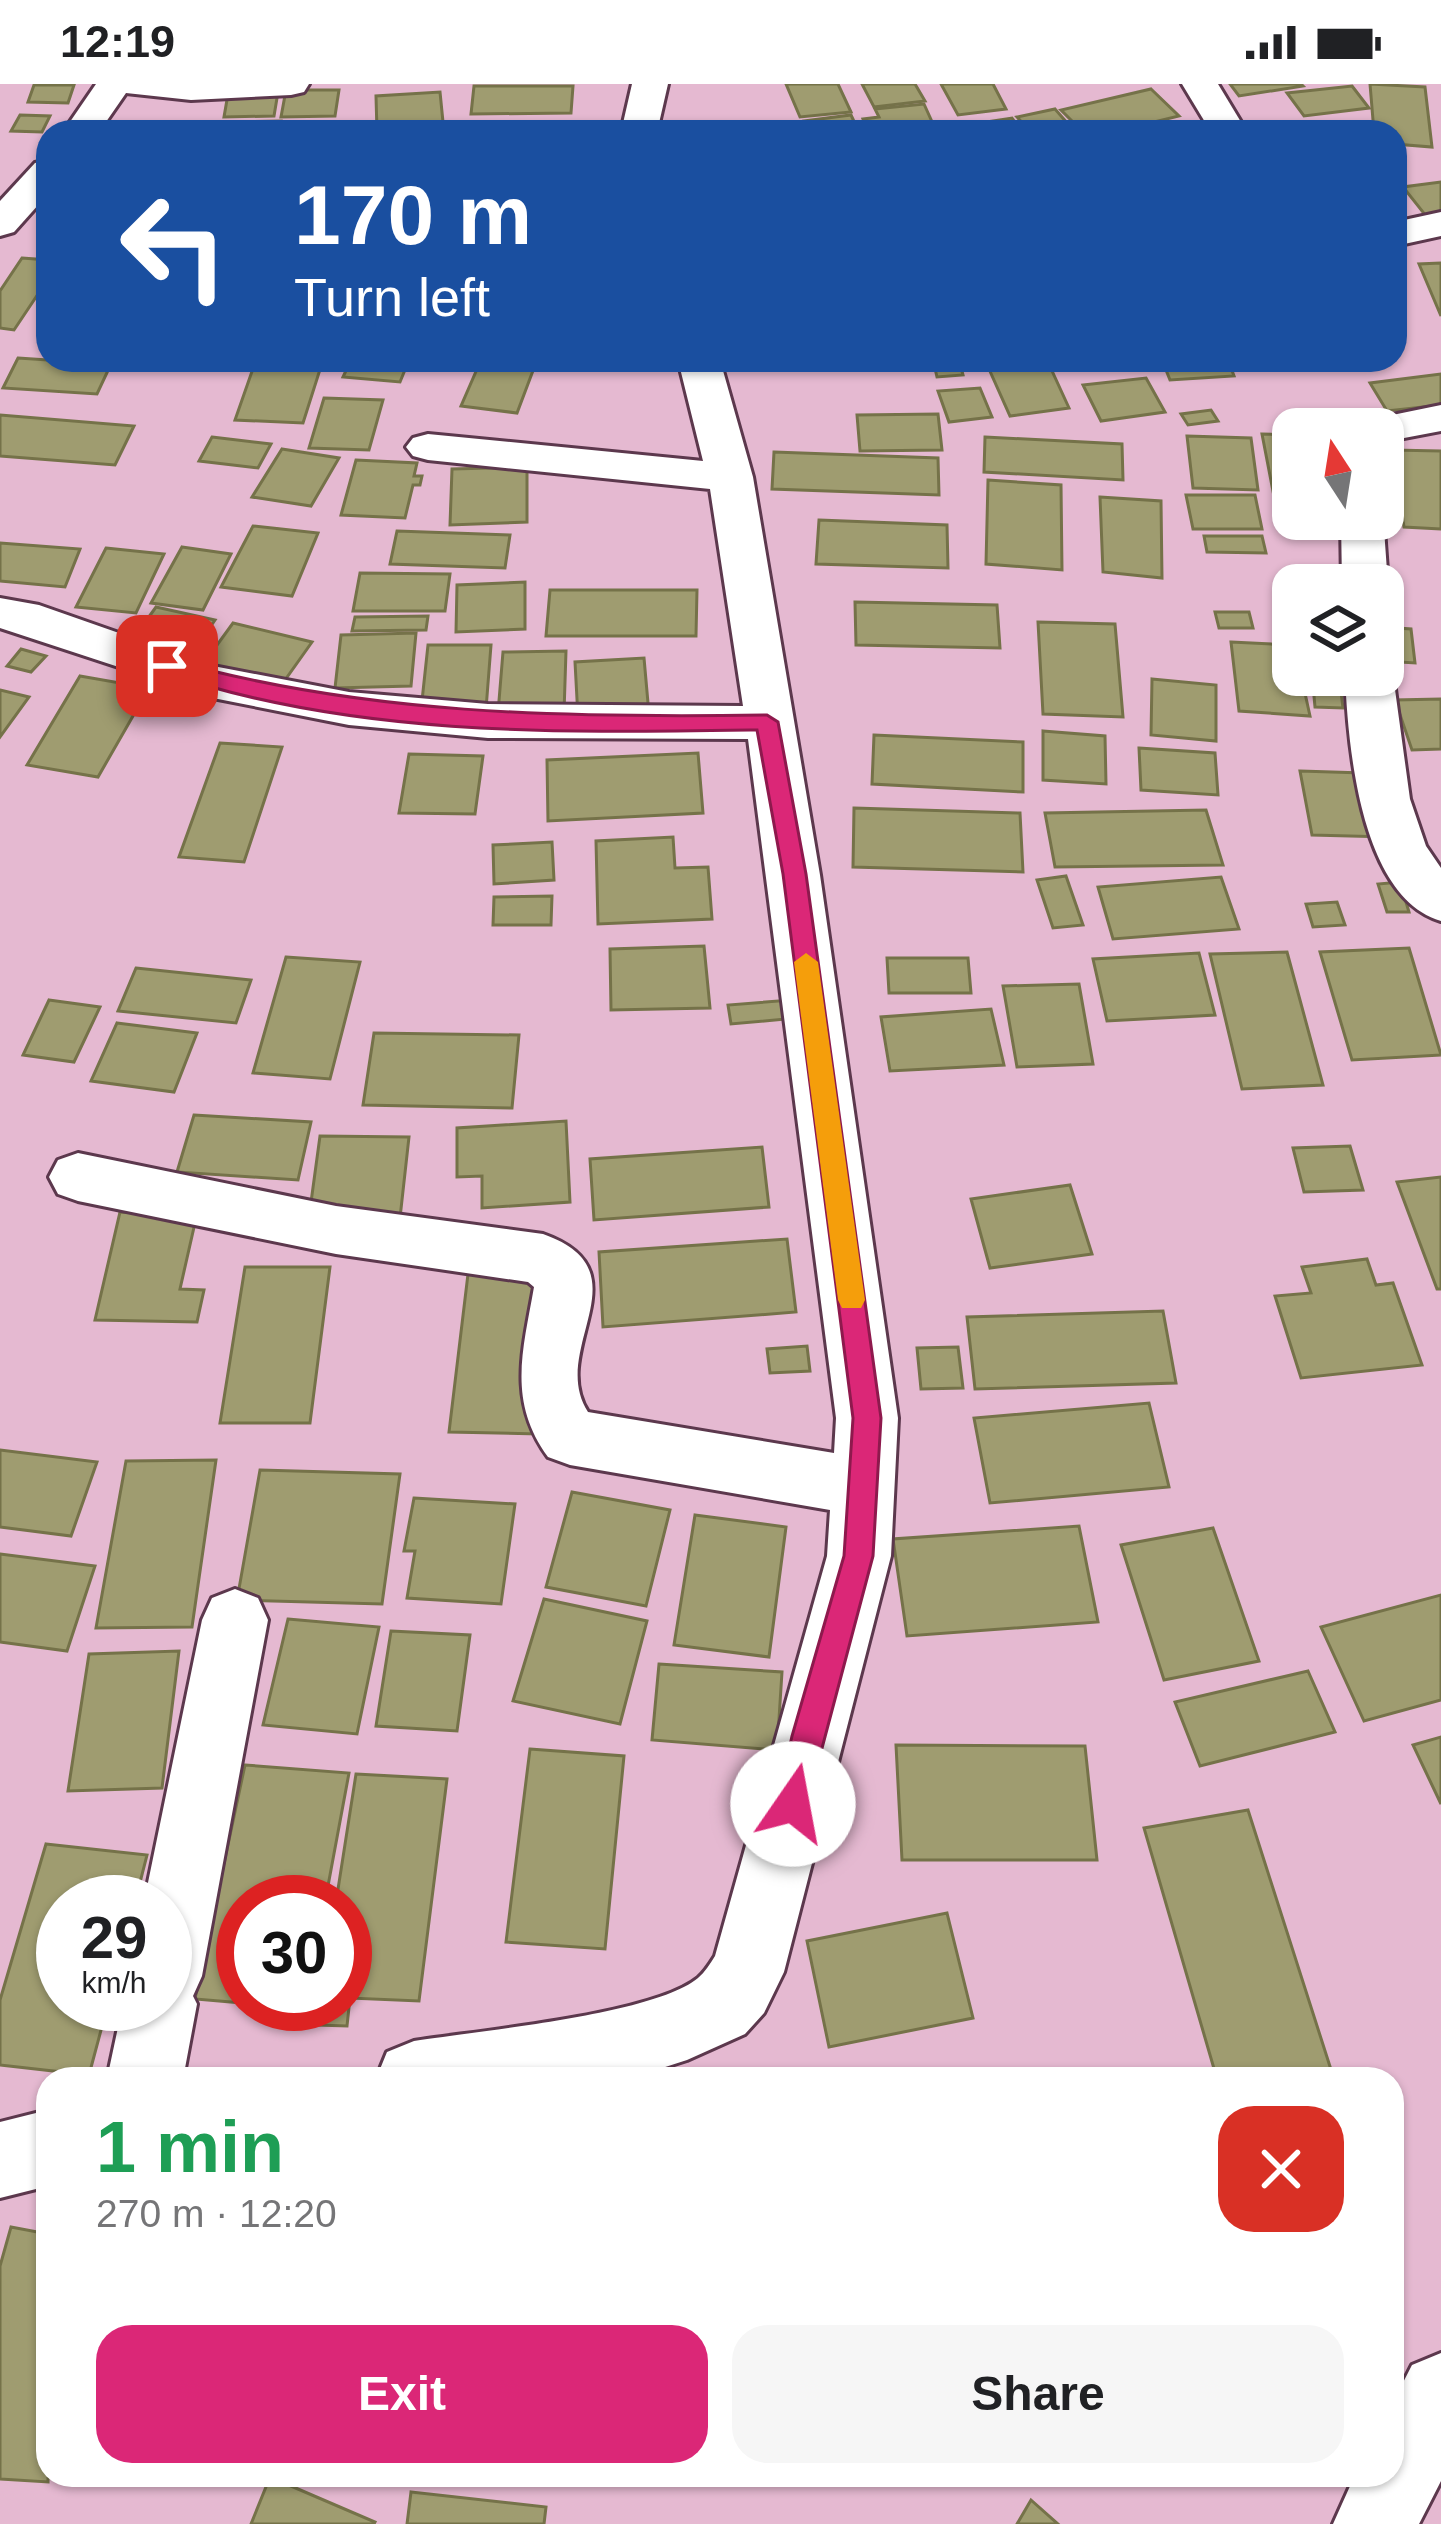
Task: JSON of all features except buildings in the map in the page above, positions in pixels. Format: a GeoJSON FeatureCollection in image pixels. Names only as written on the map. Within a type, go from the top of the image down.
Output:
{"type":"FeatureCollection","features":[{"type":"Feature","properties":{"kind":"street"},"geometry":{"type":"LineString","coordinates":[[89,120],[114,84]]}},
{"type":"Feature","properties":{"kind":"street"},"geometry":{"type":"LineString","coordinates":[[135,84],[191,88],[291,84]]}},
{"type":"Feature","properties":{"kind":"street"},"geometry":{"type":"LineString","coordinates":[[641,120],[650,84]]}},
{"type":"Feature","properties":{"kind":"street"},"geometry":{"type":"LineString","coordinates":[[1200,84],[1222,120]]}},
{"type":"Feature","properties":{"kind":"street"},"geometry":{"type":"LineString","coordinates":[[0,224],[36,184]]}},
{"type":"Feature","properties":{"kind":"street"},"geometry":{"type":"LineString","coordinates":[[1407,231],[1441,224]]}},
{"type":"Feature","properties":{"kind":"street"},"geometry":{"type":"LineString","coordinates":[[484,2067],[601,2047],[679,2026],[724,2006],[747,1972],[859,1556],[867,1418],[794,874],[731,476],[702,372]]}},
{"type":"Feature","properties":{"kind":"street"},"geometry":{"type":"LineString","coordinates":[[1404,425],[1441,418]]}},
{"type":"Feature","properties":{"kind":"street"},"geometry":{"type":"LineString","coordinates":[[428,447],[731,476]]}},
{"type":"Feature","properties":{"kind":"street"},"geometry":{"type":"LineString","coordinates":[[0,613],[23,616],[212,681],[338,705],[408,714],[602,725],[767,722]]}},
{"type":"Feature","properties":{"kind":"street"},"geometry":{"type":"LineString","coordinates":[[1370,696],[1384,791],[1410,865],[1441,902]]}},
{"type":"Feature","properties":{"kind":"street"},"geometry":{"type":"LineString","coordinates":[[78,1178],[336,1230],[543,1259],[566,1278],[549,1376],[555,1422],[570,1437],[865,1486]]}},
{"type":"Feature","properties":{"kind":"street"},"geometry":{"type":"LineString","coordinates":[[185,1875],[235,1620]]}},
{"type":"Feature","properties":{"kind":"street"},"geometry":{"type":"LineString","coordinates":[[147,2067],[155,2031]]}},
{"type":"Feature","properties":{"kind":"street"},"geometry":{"type":"LineString","coordinates":[[0,2160],[36,2151]]}},
{"type":"Feature","properties":{"kind":"street"},"geometry":{"type":"LineString","coordinates":[[1404,2467],[1441,2394]]}},
{"type":"Feature","properties":{"kind":"street"},"geometry":{"type":"LineString","coordinates":[[1375,2524],[1394,2487]]}},
{"type":"Feature","properties":{"kind":"slow traffic"},"geometry":{"type":"LineString","coordinates":[[806,962],[852,1300]]}},
{"type":"Feature","properties":{"kind":"route"},"geometry":{"type":"LineString","coordinates":[[167,666],[292,698],[408,714],[602,725],[767,722],[794,874],[867,1418],[859,1556],[807,1736],[793,1804]]}}]}
